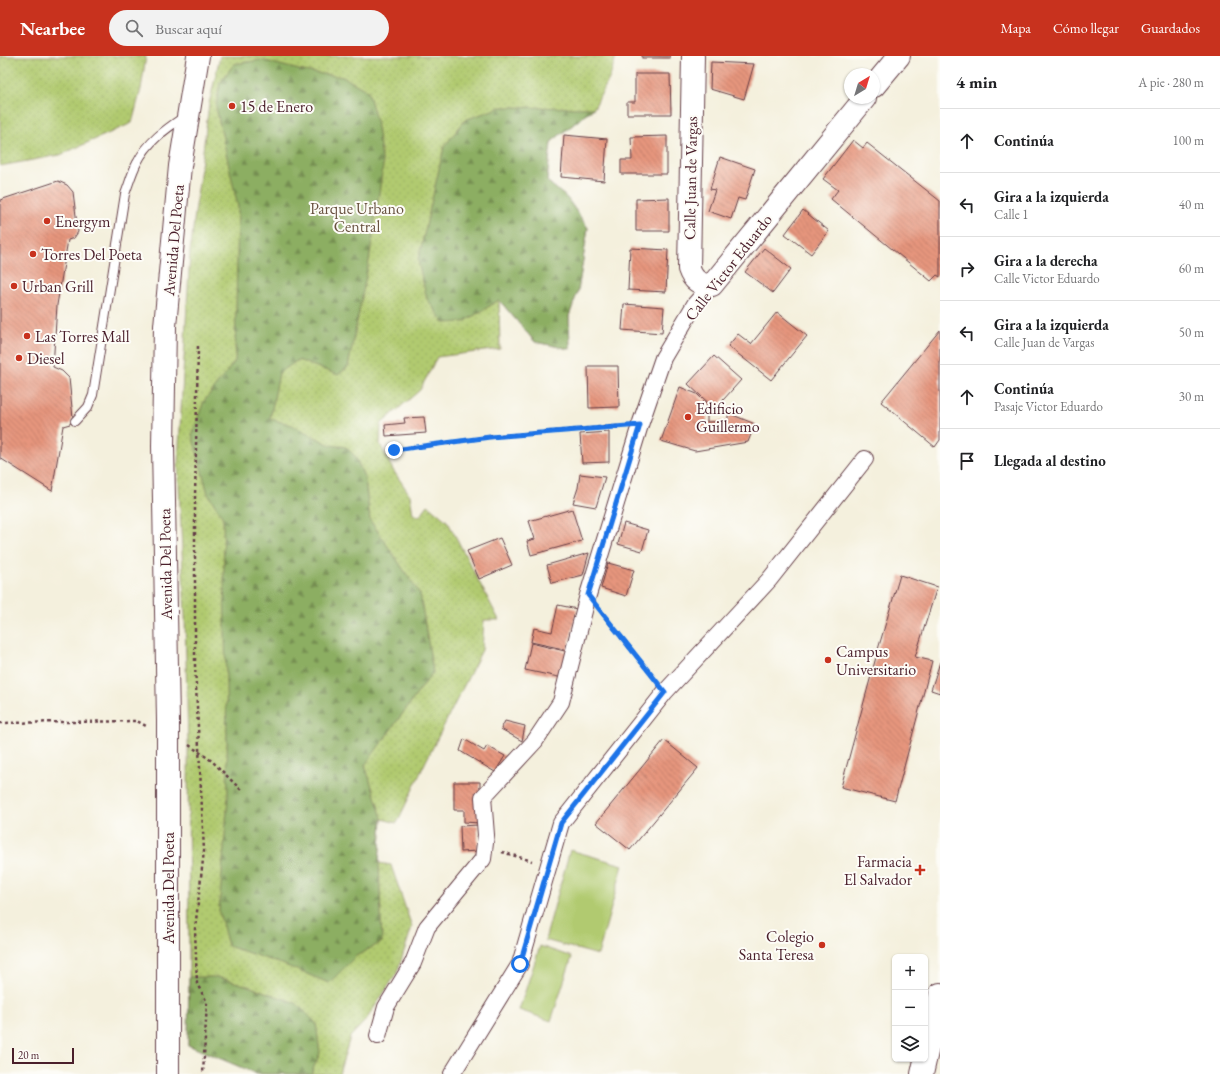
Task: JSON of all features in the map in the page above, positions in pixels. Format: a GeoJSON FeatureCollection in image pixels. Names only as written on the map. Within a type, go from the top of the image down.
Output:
{"type":"FeatureCollection","features":[{"type":"Feature","properties":{"kind":"main road","name":"Avenida Del Poeta"},"geometry":{"type":"LineString","coordinates":[[168,1074],[168,721],[163,446],[165,326],[180,166],[198,56]]}},
{"type":"Feature","properties":{"kind":"main road","name":"Calle Juan de Vargas"},"geometry":{"type":"LineString","coordinates":[[693,56],[689,269],[692,277],[697,282],[705,285],[712,285]]}},
{"type":"Feature","properties":{"kind":"main road"},"geometry":{"type":"LineString","coordinates":[[880,79],[899,56]]}},
{"type":"Feature","properties":{"kind":"main road","name":"Calle Victor Eduardo"},"geometry":{"type":"LineString","coordinates":[[712,285],[860,104]]}},
{"type":"Feature","properties":{"kind":"main road"},"geometry":{"type":"LineString","coordinates":[[928,1027],[939,999]]}},
{"type":"Feature","properties":{"kind":"main road"},"geometry":{"type":"LineString","coordinates":[[922,1074],[939,999]]}},
{"type":"Feature","properties":{"kind":"main road"},"geometry":{"type":"LineString","coordinates":[[910,1074],[914,1062]]}},
{"type":"Feature","properties":{"kind":"street","name":"Calle Victor Eduardo"},"geometry":{"type":"LineString","coordinates":[[378,1036],[386,1007],[413,963],[427,927],[483,859],[486,835],[483,797],[535,741],[561,702],[588,595],[640,425],[663,358],[695,304],[712,285]]}},
{"type":"Feature","properties":{"kind":"street"},"geometry":{"type":"LineString","coordinates":[[452,1074],[520,964],[561,823],[665,692],[769,580],[865,459]]}},
{"type":"Feature","properties":{"kind":"lane"},"geometry":{"type":"LineString","coordinates":[[75,421],[88,408],[93,396],[125,194],[136,163],[146,148],[161,132],[188,114]]}},
{"type":"Feature","properties":{"kind":"path"},"geometry":{"type":"LineString","coordinates":[[198,346],[195,497],[195,665],[204,851],[195,930],[197,984],[207,1002],[203,1074]]}},
{"type":"Feature","properties":{"kind":"path"},"geometry":{"type":"LineString","coordinates":[[394,450],[490,437],[640,425]]}},
{"type":"Feature","properties":{"kind":"path"},"geometry":{"type":"LineString","coordinates":[[588,595],[665,692]]}},
{"type":"Feature","properties":{"kind":"path"},"geometry":{"type":"LineString","coordinates":[[0,723],[137,721],[146,726]]}},
{"type":"Feature","properties":{"kind":"path"},"geometry":{"type":"LineString","coordinates":[[188,745],[199,751],[222,770],[241,790]]}},
{"type":"Feature","properties":{"kind":"path"},"geometry":{"type":"LineString","coordinates":[[484,846],[549,866]]}},
{"type":"Feature","properties":{"kind":"green space"},"geometry":{"type":"Polygon","coordinates":[[[0,56],[146,56],[141,89],[132,123],[60,155],[0,166],[0,56]]]}},
{"type":"Feature","properties":{"kind":"green space","name":"Parque Urbano Central"},"geometry":{"type":"Polygon","coordinates":[[[220,56],[616,56],[610,77],[594,108],[551,142],[547,181],[567,198],[588,228],[578,291],[569,316],[570,349],[535,342],[499,300],[500,349],[437,357],[420,390],[381,424],[380,444],[393,470],[410,495],[413,514],[419,517],[428,505],[448,522],[499,620],[484,620],[482,650],[426,761],[397,823],[382,819],[379,863],[391,865],[412,927],[397,973],[366,1020],[350,1037],[339,1074],[257,1074],[188,1045],[188,745],[185,617],[178,463],[190,252],[209,104],[220,56]]]}},
{"type":"Feature","properties":{"kind":"green space"},"geometry":{"type":"Polygon","coordinates":[[[261,60],[303,71],[343,77],[368,91],[376,121],[383,166],[369,261],[348,367],[338,375],[298,360],[279,373],[270,419],[292,425],[330,445],[346,447],[355,456],[365,479],[370,520],[420,594],[433,672],[365,765],[382,818],[379,864],[382,942],[356,956],[329,983],[282,964],[228,946],[219,911],[228,797],[223,518],[208,494],[192,434],[204,401],[235,361],[238,207],[216,107],[220,83],[234,64],[261,60]]]}},
{"type":"Feature","properties":{"kind":"green space"},"geometry":{"type":"Polygon","coordinates":[[[501,107],[594,108],[551,142],[547,181],[567,198],[588,228],[578,291],[569,316],[570,349],[535,342],[499,300],[464,322],[444,323],[427,299],[418,261],[444,147],[465,120],[501,107]]]}},
{"type":"Feature","properties":{"kind":"green space"},"geometry":{"type":"Polygon","coordinates":[[[570,850],[623,865],[598,955],[545,940],[570,850]]]}},
{"type":"Feature","properties":{"kind":"green space"},"geometry":{"type":"Polygon","coordinates":[[[540,946],[572,957],[551,1021],[519,1010],[540,946]]]}},
{"type":"Feature","properties":{"kind":"green space"},"geometry":{"type":"Polygon","coordinates":[[[189,977],[217,977],[296,1003],[316,1023],[320,1053],[311,1074],[257,1074],[188,1045],[189,977]]]}},
{"type":"Feature","properties":{"kind":"building"},"geometry":{"type":"Polygon","coordinates":[[[642,56],[670,56],[670,58],[642,58],[642,56]]]}},
{"type":"Feature","properties":{"kind":"building"},"geometry":{"type":"Polygon","coordinates":[[[711,62],[754,64],[744,99],[710,89],[711,62]]]}},
{"type":"Feature","properties":{"kind":"building"},"geometry":{"type":"Polygon","coordinates":[[[635,74],[670,74],[671,114],[627,114],[627,102],[635,102],[635,74]]]}},
{"type":"Feature","properties":{"kind":"building"},"geometry":{"type":"Polygon","coordinates":[[[564,135],[607,139],[604,181],[561,177],[564,135]]]}},
{"type":"Feature","properties":{"kind":"building"},"geometry":{"type":"Polygon","coordinates":[[[667,136],[667,174],[621,174],[621,160],[632,160],[631,137],[667,136]]]}},
{"type":"Feature","properties":{"kind":"building"},"geometry":{"type":"Polygon","coordinates":[[[853,140],[863,148],[867,143],[940,201],[940,277],[937,275],[931,281],[831,199],[838,190],[823,179],[853,140]]]}},
{"type":"Feature","properties":{"kind":"building"},"geometry":{"type":"Polygon","coordinates":[[[720,157],[755,169],[745,200],[738,198],[731,219],[708,211],[715,190],[710,189],[720,157]]]}},
{"type":"Feature","properties":{"kind":"building"},"geometry":{"type":"Polygon","coordinates":[[[58,181],[67,185],[73,192],[78,232],[74,238],[68,240],[57,305],[53,367],[62,371],[69,378],[73,418],[70,424],[63,426],[52,491],[0,458],[0,200],[58,181]]]}},
{"type":"Feature","properties":{"kind":"building"},"geometry":{"type":"Polygon","coordinates":[[[669,198],[669,231],[636,231],[636,199],[669,198]]]}},
{"type":"Feature","properties":{"kind":"building"},"geometry":{"type":"Polygon","coordinates":[[[803,210],[829,231],[811,254],[785,234],[803,210]]]}},
{"type":"Feature","properties":{"kind":"building"},"geometry":{"type":"Polygon","coordinates":[[[630,248],[668,250],[666,292],[628,290],[630,248]]]}},
{"type":"Feature","properties":{"kind":"building"},"geometry":{"type":"Polygon","coordinates":[[[764,248],[791,269],[773,293],[745,272],[764,248]]]}},
{"type":"Feature","properties":{"kind":"building"},"geometry":{"type":"Polygon","coordinates":[[[624,304],[664,307],[662,333],[622,330],[624,304]]]}},
{"type":"Feature","properties":{"kind":"building"},"geometry":{"type":"Polygon","coordinates":[[[777,312],[807,336],[771,380],[728,346],[738,334],[751,344],[777,312]]]}},
{"type":"Feature","properties":{"kind":"building"},"geometry":{"type":"Polygon","coordinates":[[[940,330],[940,440],[935,447],[881,402],[940,330]]]}},
{"type":"Feature","properties":{"kind":"building"},"geometry":{"type":"Polygon","coordinates":[[[714,356],[741,380],[715,409],[688,384],[714,356]]]}},
{"type":"Feature","properties":{"kind":"building"},"geometry":{"type":"Polygon","coordinates":[[[588,366],[618,366],[619,407],[589,408],[588,366]]]}},
{"type":"Feature","properties":{"kind":"building","name":"Edificio Guillermo"},"geometry":{"type":"Polygon","coordinates":[[[680,387],[697,394],[707,404],[707,422],[728,421],[728,413],[755,424],[748,442],[695,451],[661,441],[680,387]]]}},
{"type":"Feature","properties":{"kind":"building"},"geometry":{"type":"Polygon","coordinates":[[[424,417],[426,433],[386,436],[385,425],[405,423],[404,418],[424,417]]]}},
{"type":"Feature","properties":{"kind":"building"},"geometry":{"type":"Polygon","coordinates":[[[609,432],[609,462],[582,463],[580,434],[609,432]]]}},
{"type":"Feature","properties":{"kind":"building"},"geometry":{"type":"Polygon","coordinates":[[[580,474],[605,477],[596,507],[573,503],[578,488],[580,474]]]}},
{"type":"Feature","properties":{"kind":"building"},"geometry":{"type":"Polygon","coordinates":[[[572,509],[582,541],[531,555],[527,541],[535,539],[529,521],[572,509]]]}},
{"type":"Feature","properties":{"kind":"building"},"geometry":{"type":"Polygon","coordinates":[[[624,523],[648,530],[642,551],[618,544],[624,523]]]}},
{"type":"Feature","properties":{"kind":"building"},"geometry":{"type":"Polygon","coordinates":[[[500,538],[512,565],[479,579],[467,551],[500,538]]]}},
{"type":"Feature","properties":{"kind":"building"},"geometry":{"type":"Polygon","coordinates":[[[589,553],[583,575],[552,583],[547,565],[589,553]]]}},
{"type":"Feature","properties":{"kind":"building"},"geometry":{"type":"Polygon","coordinates":[[[608,563],[634,570],[626,596],[601,588],[608,563]]]}},
{"type":"Feature","properties":{"kind":"building"},"geometry":{"type":"Polygon","coordinates":[[[900,575],[937,587],[915,657],[932,661],[895,801],[841,787],[900,575]]]}},
{"type":"Feature","properties":{"kind":"building"},"geometry":{"type":"Polygon","coordinates":[[[558,605],[577,609],[568,650],[531,642],[534,628],[552,632],[558,605]]]}},
{"type":"Feature","properties":{"kind":"building"},"geometry":{"type":"Polygon","coordinates":[[[531,643],[569,652],[563,678],[525,670],[531,643]]]}},
{"type":"Feature","properties":{"kind":"building"},"geometry":{"type":"Polygon","coordinates":[[[940,662],[940,693],[931,690],[940,662]]]}},
{"type":"Feature","properties":{"kind":"building"},"geometry":{"type":"Polygon","coordinates":[[[505,721],[525,726],[522,741],[501,729],[505,721]]]}},
{"type":"Feature","properties":{"kind":"building"},"geometry":{"type":"Polygon","coordinates":[[[464,739],[484,751],[487,746],[505,756],[495,772],[460,751],[464,739]]]}},
{"type":"Feature","properties":{"kind":"building"},"geometry":{"type":"Polygon","coordinates":[[[664,740],[698,768],[630,850],[596,823],[664,740]]]}},
{"type":"Feature","properties":{"kind":"building"},"geometry":{"type":"Polygon","coordinates":[[[454,782],[480,782],[480,823],[464,822],[464,810],[454,810],[454,782]]]}},
{"type":"Feature","properties":{"kind":"building"},"geometry":{"type":"Polygon","coordinates":[[[478,825],[478,851],[461,852],[460,826],[478,825]]]}},
{"type":"Feature","properties":{"kind":"place","name":"15 de Enero"},"geometry":{"type":"Point","coordinates":[232,106]}},
{"type":"Feature","properties":{"kind":"place","name":"Energym"},"geometry":{"type":"Point","coordinates":[47,221]}},
{"type":"Feature","properties":{"kind":"place","name":"Torres Del Poeta"},"geometry":{"type":"Point","coordinates":[33,254]}},
{"type":"Feature","properties":{"kind":"place","name":"Urban Grill"},"geometry":{"type":"Point","coordinates":[14,286]}},
{"type":"Feature","properties":{"kind":"place","name":"Las Torres Mall"},"geometry":{"type":"Point","coordinates":[27,336]}},
{"type":"Feature","properties":{"kind":"place","name":"Diesel"},"geometry":{"type":"Point","coordinates":[19,358]}},
{"type":"Feature","properties":{"kind":"place","name":"Edificio Guillermo"},"geometry":{"type":"Point","coordinates":[688,417]}},
{"type":"Feature","properties":{"kind":"place","name":"Campus Universitario"},"geometry":{"type":"Point","coordinates":[828,660]}},
{"type":"Feature","properties":{"kind":"place","name":"Farmacia El Salvador"},"geometry":{"type":"Point","coordinates":[920,870]}},
{"type":"Feature","properties":{"kind":"place","name":"Colegio Santa Teresa"},"geometry":{"type":"Point","coordinates":[822,945]}},
{"type":"Feature","properties":{"kind":"route"},"geometry":{"type":"LineString","coordinates":[[394,450],[490,437],[640,425],[588,595],[665,692],[561,823],[520,964]]}}]}
